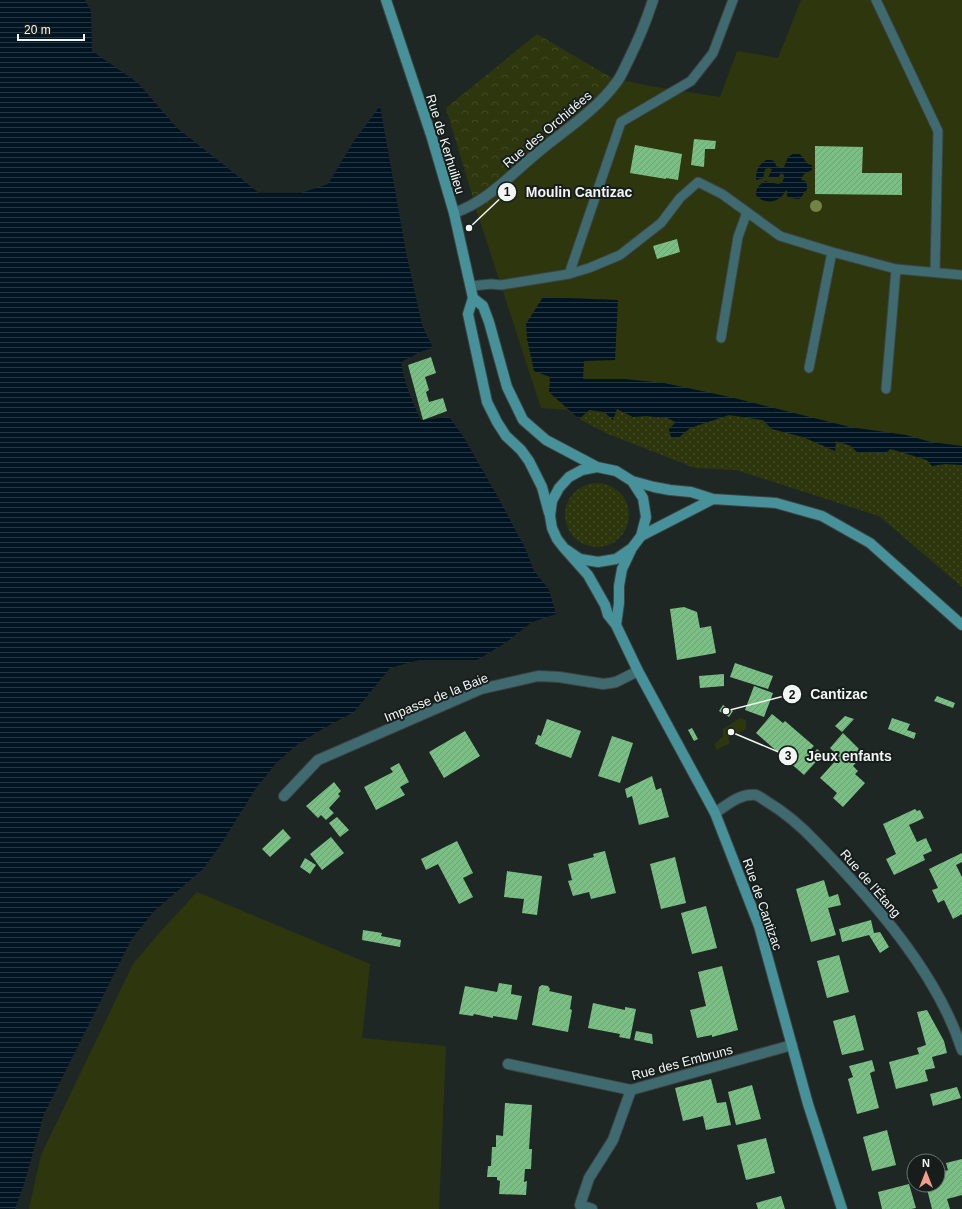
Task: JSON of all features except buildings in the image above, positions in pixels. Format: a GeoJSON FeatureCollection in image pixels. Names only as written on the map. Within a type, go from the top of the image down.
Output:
{"type":"FeatureCollection","features":[{"type":"Feature","properties":{"kind":"main road","name":"Rue de Kerhuilieu"},"geometry":{"type":"LineString","coordinates":[[386,0],[432,138],[454,213],[471,286],[473,298],[468,314],[487,402],[496,422],[506,436],[521,450],[536,473],[542,486],[550,516]]}},
{"type":"Feature","properties":{"kind":"main road"},"geometry":{"type":"LineString","coordinates":[[473,298],[483,306],[489,322],[507,388],[523,420],[546,440],[597,467],[616,471],[632,481],[670,490],[691,492],[713,499],[776,503],[822,516],[870,543],[962,625]]}},
{"type":"Feature","properties":{"kind":"main road"},"geometry":{"type":"LineString","coordinates":[[597,467],[582,470],[569,477],[559,488],[552,502],[550,516],[552,528],[557,539],[564,548],[580,559],[598,562],[616,559],[632,548]]}},
{"type":"Feature","properties":{"kind":"main road"},"geometry":{"type":"LineString","coordinates":[[616,625],[622,569],[632,548],[641,536],[646,517],[642,498],[632,481]]}},
{"type":"Feature","properties":{"kind":"main road"},"geometry":{"type":"LineString","coordinates":[[641,536],[713,499]]}},
{"type":"Feature","properties":{"kind":"main road","name":"Rue de Cantizac"},"geometry":{"type":"LineString","coordinates":[[564,548],[588,575],[605,605],[608,615],[616,625],[638,671],[715,812],[760,926],[808,1104],[842,1209]]}},
{"type":"Feature","properties":{"kind":"street","name":"Rue des Orchidées"},"geometry":{"type":"LineString","coordinates":[[454,213],[468,209],[491,193],[542,149],[578,122],[602,100],[617,82],[642,33],[653,0]]}},
{"type":"Feature","properties":{"kind":"street","name":"Impasse de la Baie"},"geometry":{"type":"LineString","coordinates":[[284,796],[318,760],[481,689],[538,676],[559,677],[603,684],[616,682],[638,671]]}},
{"type":"Feature","properties":{"kind":"street","name":"Rue de l'Étang"},"geometry":{"type":"LineString","coordinates":[[715,812],[739,798],[757,795],[781,810],[800,825],[887,919],[926,977],[955,1028],[962,1050]]}},
{"type":"Feature","properties":{"kind":"street","name":"Rue des Embruns"},"geometry":{"type":"LineString","coordinates":[[508,1064],[631,1090],[792,1044]]}},
{"type":"Feature","properties":{"kind":"street"},"geometry":{"type":"LineString","coordinates":[[592,1209],[580,1205],[589,1178],[613,1140],[631,1090]]}},
{"type":"Feature","properties":{"kind":"lane"},"geometry":{"type":"LineString","coordinates":[[569,274],[621,122],[690,81],[713,54],[733,0]]}},
{"type":"Feature","properties":{"kind":"lane"},"geometry":{"type":"LineString","coordinates":[[876,0],[938,131],[935,272]]}},
{"type":"Feature","properties":{"kind":"lane"},"geometry":{"type":"LineString","coordinates":[[471,286],[491,284],[501,285],[569,274],[589,268],[620,255],[660,223],[680,198],[698,182],[722,194],[780,236],[896,269],[962,275]]}},
{"type":"Feature","properties":{"kind":"lane"},"geometry":{"type":"LineString","coordinates":[[721,338],[738,237],[747,212]]}},
{"type":"Feature","properties":{"kind":"lane"},"geometry":{"type":"LineString","coordinates":[[809,368],[832,252]]}},
{"type":"Feature","properties":{"kind":"lane"},"geometry":{"type":"LineString","coordinates":[[886,389],[896,269]]}},
{"type":"Feature","properties":{"kind":"green space"},"geometry":{"type":"Polygon","coordinates":[[[801,0],[962,0],[962,465],[945,464],[932,466],[927,460],[891,449],[885,453],[857,452],[851,446],[836,441],[835,451],[803,437],[772,429],[763,420],[729,415],[690,428],[678,438],[671,437],[669,429],[676,422],[667,418],[646,416],[633,417],[617,409],[613,420],[604,412],[589,410],[579,419],[568,410],[541,408],[479,218],[535,164],[594,112],[612,78],[650,86],[720,97],[737,51],[778,58],[801,0]]]}},
{"type":"Feature","properties":{"kind":"green space"},"geometry":{"type":"Polygon","coordinates":[[[537,34],[612,78],[594,112],[535,164],[479,218],[446,108],[537,34]]]}},
{"type":"Feature","properties":{"kind":"green space"},"geometry":{"type":"Polygon","coordinates":[[[617,409],[633,417],[646,416],[667,418],[677,422],[678,438],[690,428],[729,415],[763,420],[772,429],[803,437],[835,450],[836,441],[851,446],[857,452],[885,453],[891,449],[927,460],[932,466],[945,464],[962,465],[962,587],[879,516],[736,470],[695,468],[608,434],[579,419],[589,410],[604,412],[617,409]]]}},
{"type":"Feature","properties":{"kind":"green space"},"geometry":{"type":"Polygon","coordinates":[[[591,483],[603,483],[620,492],[627,503],[629,515],[627,527],[620,538],[603,547],[591,547],[579,542],[570,533],[565,521],[565,509],[570,497],[579,488],[591,483]]]}},
{"type":"Feature","properties":{"kind":"green space"},"geometry":{"type":"Polygon","coordinates":[[[740,718],[746,721],[746,729],[728,738],[730,743],[716,750],[715,744],[723,736],[723,729],[740,718]]]}},
{"type":"Feature","properties":{"kind":"green space"},"geometry":{"type":"Polygon","coordinates":[[[197,892],[370,964],[362,1038],[446,1046],[439,1209],[29,1209],[41,1155],[133,964],[197,892]]]}},
{"type":"Feature","properties":{"kind":"water"},"geometry":{"type":"Polygon","coordinates":[[[0,0],[85,0],[91,11],[92,51],[138,83],[177,128],[259,193],[301,193],[328,184],[354,141],[380,106],[406,252],[422,325],[433,348],[422,351],[401,362],[409,392],[421,420],[449,417],[463,436],[525,548],[534,571],[549,590],[556,614],[532,622],[505,643],[477,660],[419,660],[390,668],[354,712],[298,744],[277,762],[256,788],[223,841],[204,868],[153,912],[131,940],[44,1114],[24,1184],[15,1209],[0,1209],[0,0]]]}},
{"type":"Feature","properties":{"kind":"water"},"geometry":{"type":"Polygon","coordinates":[[[793,154],[800,154],[808,164],[812,165],[812,170],[804,174],[801,180],[805,181],[807,185],[807,190],[803,195],[799,199],[790,198],[787,196],[786,190],[777,200],[764,201],[756,195],[757,189],[765,181],[778,184],[782,183],[784,178],[784,175],[781,173],[778,178],[768,178],[772,169],[769,168],[765,169],[763,178],[756,180],[756,174],[759,166],[766,160],[772,160],[775,162],[776,166],[784,167],[788,157],[793,154]]]}},
{"type":"Feature","properties":{"kind":"water"},"geometry":{"type":"Polygon","coordinates":[[[543,297],[618,300],[615,360],[584,361],[583,379],[625,379],[664,383],[730,397],[850,427],[906,435],[931,442],[962,446],[962,465],[945,464],[932,466],[927,460],[891,449],[885,453],[857,452],[851,446],[836,441],[835,451],[803,437],[772,429],[763,420],[729,415],[690,428],[678,438],[671,437],[669,429],[676,422],[667,418],[646,416],[633,417],[617,409],[613,420],[604,412],[589,410],[579,419],[549,392],[550,377],[534,371],[527,339],[526,324],[543,297]]]}},
{"type":"Feature","properties":{"kind":"place","name":"Moulin Cantizac"},"geometry":{"type":"Point","coordinates":[469,228]}},
{"type":"Feature","properties":{"kind":"place","name":"Cantizac"},"geometry":{"type":"Point","coordinates":[726,711]}},
{"type":"Feature","properties":{"kind":"place","name":"Jeux enfants"},"geometry":{"type":"Point","coordinates":[731,732]}}]}
